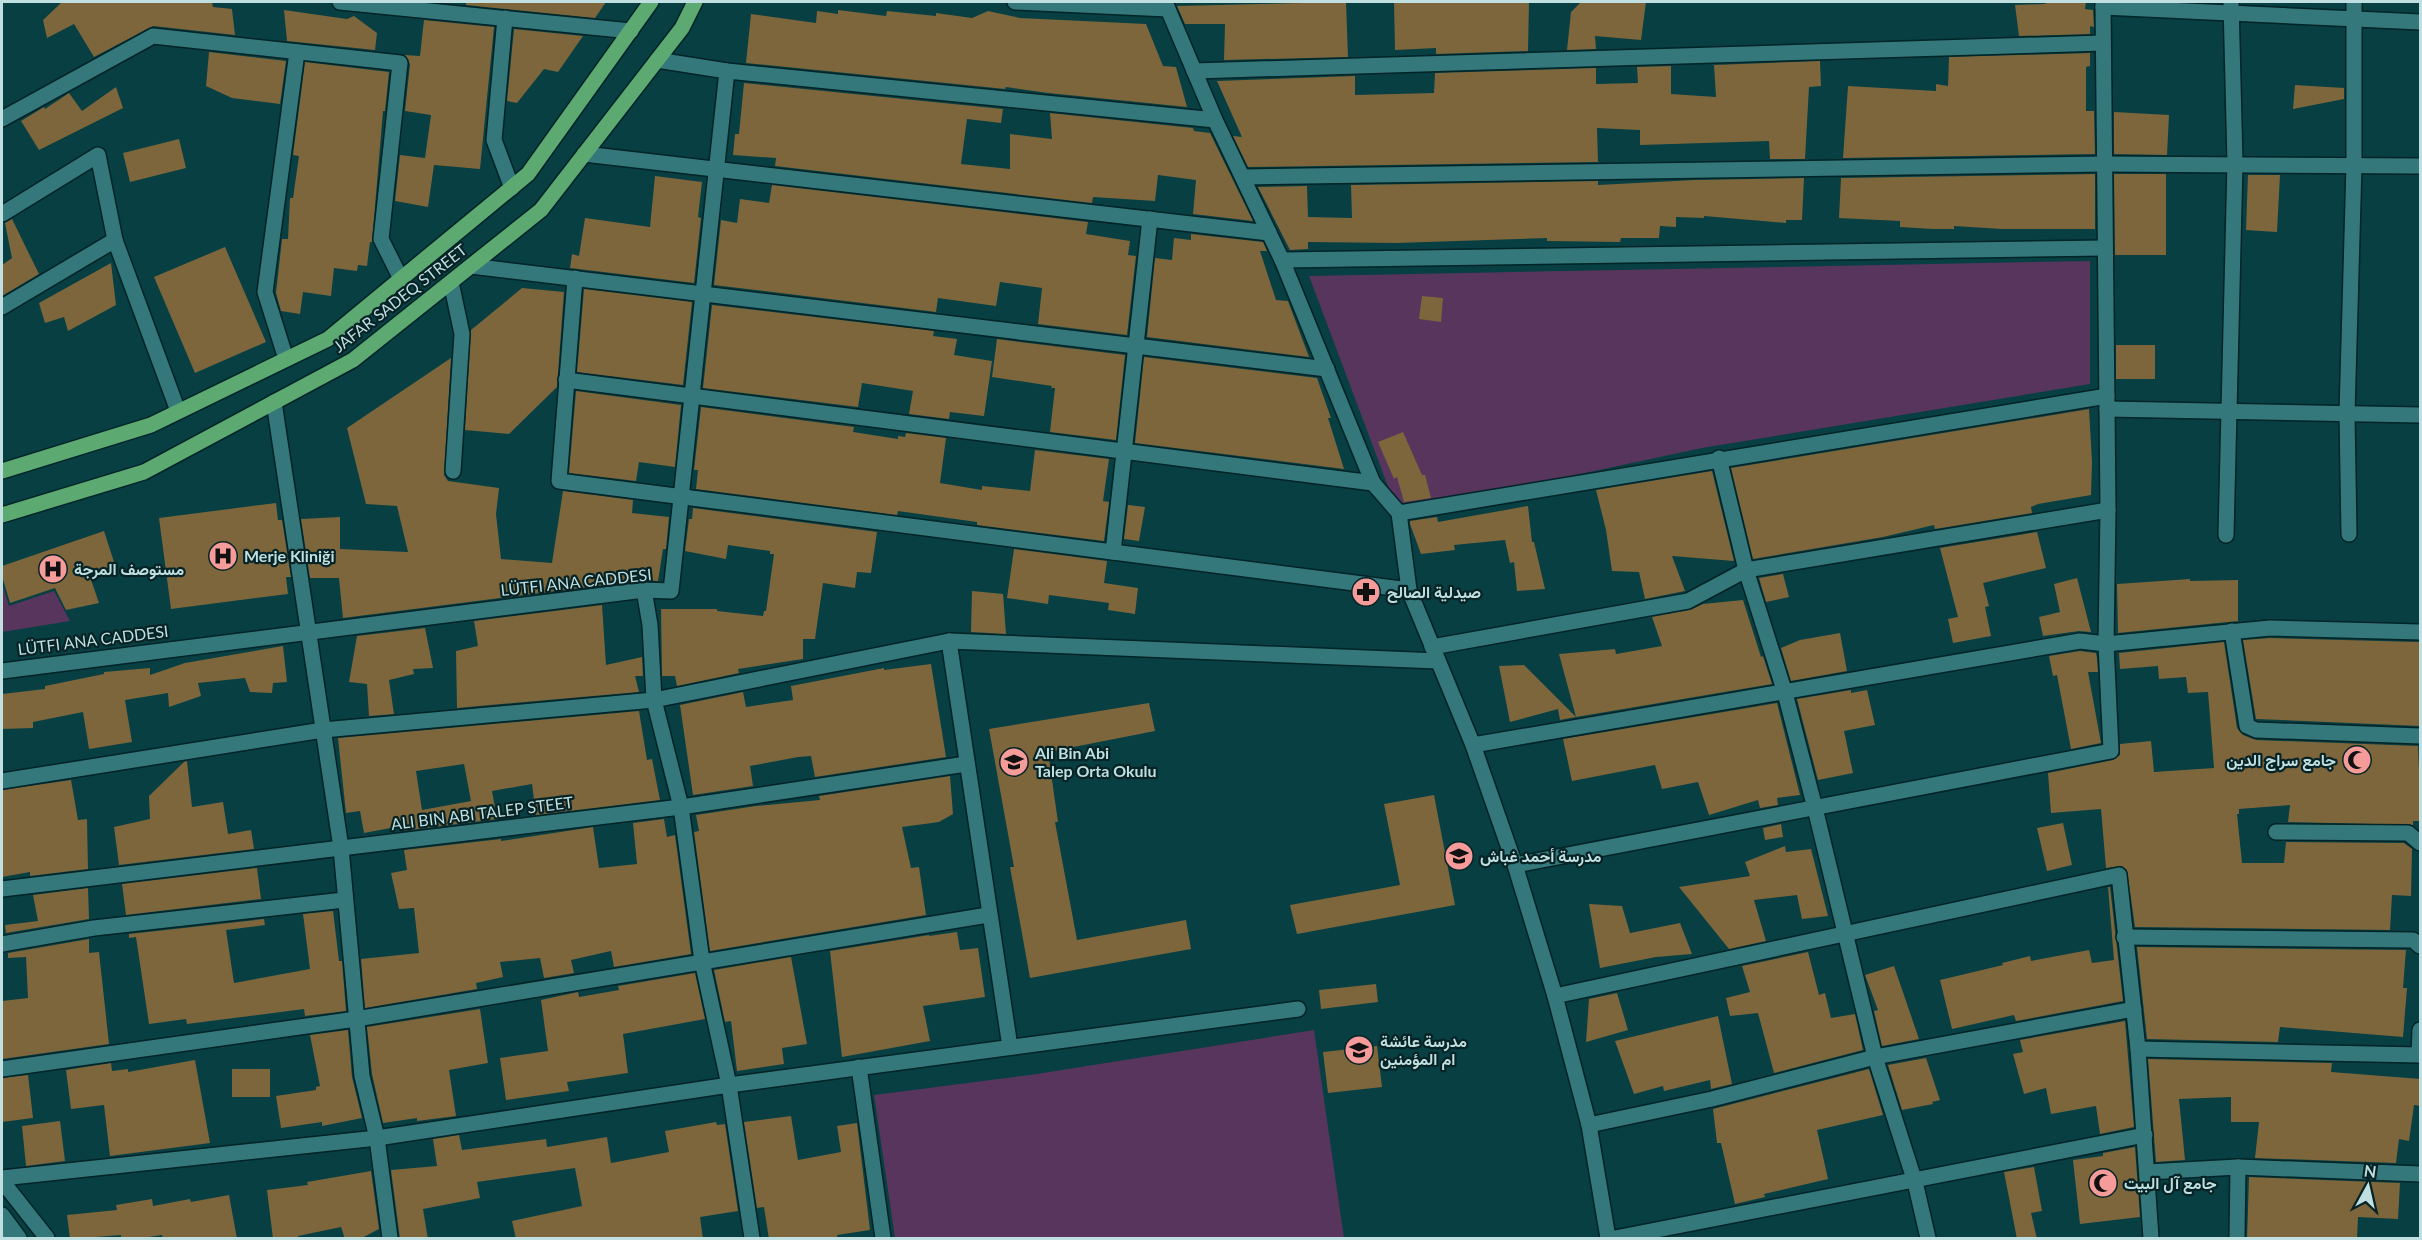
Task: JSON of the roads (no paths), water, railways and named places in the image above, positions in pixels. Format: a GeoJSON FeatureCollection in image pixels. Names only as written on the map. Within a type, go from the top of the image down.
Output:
{"type":"FeatureCollection","features":[{"type":"Feature","properties":{"kind":"main road","name":"JAFAR SADEQ STREET"},"geometry":{"type":"LineString","coordinates":[[2,471],[151,426],[328,339],[528,174],[651,2]]}},
{"type":"Feature","properties":{"kind":"main road","name":"JAFAR SADEQ STREET"},"geometry":{"type":"LineString","coordinates":[[2,515],[144,472],[353,360],[541,210],[682,28],[695,2]]}},
{"type":"Feature","properties":{"kind":"street"},"geometry":{"type":"LineString","coordinates":[[340,2],[401,5],[631,31]]}},
{"type":"Feature","properties":{"kind":"street"},"geometry":{"type":"LineString","coordinates":[[1015,2],[1166,5],[1215,120],[1282,260],[1372,483],[1399,513],[1409,590],[1473,745],[1515,864],[1555,996],[1589,1125],[1608,1239]]}},
{"type":"Feature","properties":{"kind":"street"},"geometry":{"type":"LineString","coordinates":[[2349,534],[2347,414],[2354,165],[2354,2]]}},
{"type":"Feature","properties":{"kind":"street"},"geometry":{"type":"LineString","coordinates":[[1515,864],[2111,751],[2106,644],[2108,510],[2103,4],[2231,7],[2353,19],[2421,22]]}},
{"type":"Feature","properties":{"kind":"street"},"geometry":{"type":"LineString","coordinates":[[2226,535],[2235,163],[2231,7]]}},
{"type":"Feature","properties":{"kind":"street"},"geometry":{"type":"LineString","coordinates":[[505,18],[494,140],[512,188]]}},
{"type":"Feature","properties":{"kind":"street"},"geometry":{"type":"LineString","coordinates":[[2,119],[153,36],[400,63],[381,239],[400,279]]}},
{"type":"Feature","properties":{"kind":"street"},"geometry":{"type":"LineString","coordinates":[[1194,71],[2103,43]]}},
{"type":"Feature","properties":{"kind":"street"},"geometry":{"type":"LineString","coordinates":[[286,359],[265,292],[297,52]]}},
{"type":"Feature","properties":{"kind":"street"},"geometry":{"type":"LineString","coordinates":[[657,60],[727,71],[1215,120]]}},
{"type":"Feature","properties":{"kind":"street","name":"LÜTFI ANA CADDESI"},"geometry":{"type":"LineString","coordinates":[[2,670],[644,590],[671,591],[727,71]]}},
{"type":"Feature","properties":{"kind":"street"},"geometry":{"type":"LineString","coordinates":[[584,154],[1269,233]]}},
{"type":"Feature","properties":{"kind":"street"},"geometry":{"type":"LineString","coordinates":[[2,214],[98,155],[115,240],[178,411]]}},
{"type":"Feature","properties":{"kind":"street"},"geometry":{"type":"LineString","coordinates":[[1244,177],[2105,164],[2235,163],[2421,166]]}},
{"type":"Feature","properties":{"kind":"street"},"geometry":{"type":"LineString","coordinates":[[1113,552],[1150,219]]}},
{"type":"Feature","properties":{"kind":"street"},"geometry":{"type":"LineString","coordinates":[[2,307],[115,240]]}},
{"type":"Feature","properties":{"kind":"street"},"geometry":{"type":"LineString","coordinates":[[1282,260],[2106,248]]}},
{"type":"Feature","properties":{"kind":"street"},"geometry":{"type":"LineString","coordinates":[[471,266],[1326,369]]}},
{"type":"Feature","properties":{"kind":"street"},"geometry":{"type":"LineString","coordinates":[[575,278],[559,481],[1409,590]]}},
{"type":"Feature","properties":{"kind":"street"},"geometry":{"type":"LineString","coordinates":[[451,282],[462,334],[453,471]]}},
{"type":"Feature","properties":{"kind":"street"},"geometry":{"type":"LineString","coordinates":[[566,380],[1372,483]]}},
{"type":"Feature","properties":{"kind":"street"},"geometry":{"type":"LineString","coordinates":[[274,402],[341,848],[362,1076],[376,1138],[390,1239]]}},
{"type":"Feature","properties":{"kind":"street"},"geometry":{"type":"LineString","coordinates":[[1399,513],[1719,459],[2107,403],[2228,411],[2421,415]]}},
{"type":"Feature","properties":{"kind":"street"},"geometry":{"type":"LineString","coordinates":[[1719,459],[1746,570],[1785,693],[1875,1057],[1915,1182],[1928,1239]]}},
{"type":"Feature","properties":{"kind":"street"},"geometry":{"type":"LineString","coordinates":[[2,781],[323,730],[654,700],[949,641],[1435,654],[1688,601],[1746,570],[2108,510]]}},
{"type":"Feature","properties":{"kind":"street"},"geometry":{"type":"LineString","coordinates":[[644,590],[651,625],[654,700],[681,807],[702,961],[729,1085],[752,1239]]}},
{"type":"Feature","properties":{"kind":"street"},"geometry":{"type":"LineString","coordinates":[[1473,745],[2080,641],[2106,644],[2270,628],[2421,632]]}},
{"type":"Feature","properties":{"kind":"street"},"geometry":{"type":"LineString","coordinates":[[2232,631],[2247,726],[2256,730],[2421,736]]}},
{"type":"Feature","properties":{"kind":"street"},"geometry":{"type":"LineString","coordinates":[[949,641],[988,915],[1010,1047]]}},
{"type":"Feature","properties":{"kind":"street","name":"ALI BIN ABI TALEP STEET"},"geometry":{"type":"LineString","coordinates":[[2,889],[681,807],[966,764]]}},
{"type":"Feature","properties":{"kind":"street"},"geometry":{"type":"LineString","coordinates":[[2276,832],[2409,833],[2421,843]]}},
{"type":"Feature","properties":{"kind":"street"},"geometry":{"type":"LineString","coordinates":[[1555,996],[2119,875],[2138,1049],[2151,1239]]}},
{"type":"Feature","properties":{"kind":"street"},"geometry":{"type":"LineString","coordinates":[[2,944],[94,928],[344,900]]}},
{"type":"Feature","properties":{"kind":"street"},"geometry":{"type":"LineString","coordinates":[[2,1069],[356,1019],[988,915]]}},
{"type":"Feature","properties":{"kind":"street"},"geometry":{"type":"LineString","coordinates":[[2124,937],[2413,940],[2421,946]]}},
{"type":"Feature","properties":{"kind":"street"},"geometry":{"type":"LineString","coordinates":[[3,1181],[376,1138],[729,1085],[1298,1009]]}},
{"type":"Feature","properties":{"kind":"street"},"geometry":{"type":"LineString","coordinates":[[1589,1125],[1712,1099],[1875,1057],[2134,1009]]}},
{"type":"Feature","properties":{"kind":"street"},"geometry":{"type":"LineString","coordinates":[[2138,1049],[2420,1055],[2421,1030]]}},
{"type":"Feature","properties":{"kind":"street"},"geometry":{"type":"LineString","coordinates":[[859,1067],[883,1239]]}},
{"type":"Feature","properties":{"kind":"street"},"geometry":{"type":"LineString","coordinates":[[1615,1239],[1915,1182],[2145,1135]]}},
{"type":"Feature","properties":{"kind":"street"},"geometry":{"type":"LineString","coordinates":[[2147,1172],[2238,1167],[2421,1174]]}},
{"type":"Feature","properties":{"kind":"street"},"geometry":{"type":"LineString","coordinates":[[2237,1239],[2238,1167]]}},
{"type":"Feature","properties":{"kind":"street"},"geometry":{"type":"LineString","coordinates":[[3,1181],[47,1239]]}},
{"type":"Feature","properties":{"kind":"street"},"geometry":{"type":"LineString","coordinates":[[2,1215],[19,1238]]}},
{"type":"Feature","properties":{"kind":"street"},"geometry":{"type":"LineString","coordinates":[[2,1235],[19,1238]]}},
{"type":"Feature","properties":{"kind":"place","name":"Merje Kliniği"},"geometry":{"type":"Point","coordinates":[223,556]}},
{"type":"Feature","properties":{"kind":"place","name":"مستوصف المرجة"},"geometry":{"type":"Point","coordinates":[53,569]}},
{"type":"Feature","properties":{"kind":"place","name":"صيدلية الصالح"},"geometry":{"type":"Point","coordinates":[1366,592]}},
{"type":"Feature","properties":{"kind":"place","name":"جامع سراج الدين"},"geometry":{"type":"Point","coordinates":[2357,760]}},
{"type":"Feature","properties":{"kind":"place","name":"Ali Bin Abi Talep Orta Okulu"},"geometry":{"type":"Point","coordinates":[1014,762]}},
{"type":"Feature","properties":{"kind":"place","name":"مدرسة أحمد غباش"},"geometry":{"type":"Point","coordinates":[1459,856]}},
{"type":"Feature","properties":{"kind":"place","name":"مدرسة عائشة ام المؤمنين"},"geometry":{"type":"Point","coordinates":[1359,1050]}},
{"type":"Feature","properties":{"kind":"place","name":"جامع آل البيت"},"geometry":{"type":"Point","coordinates":[2103,1183]}}]}
